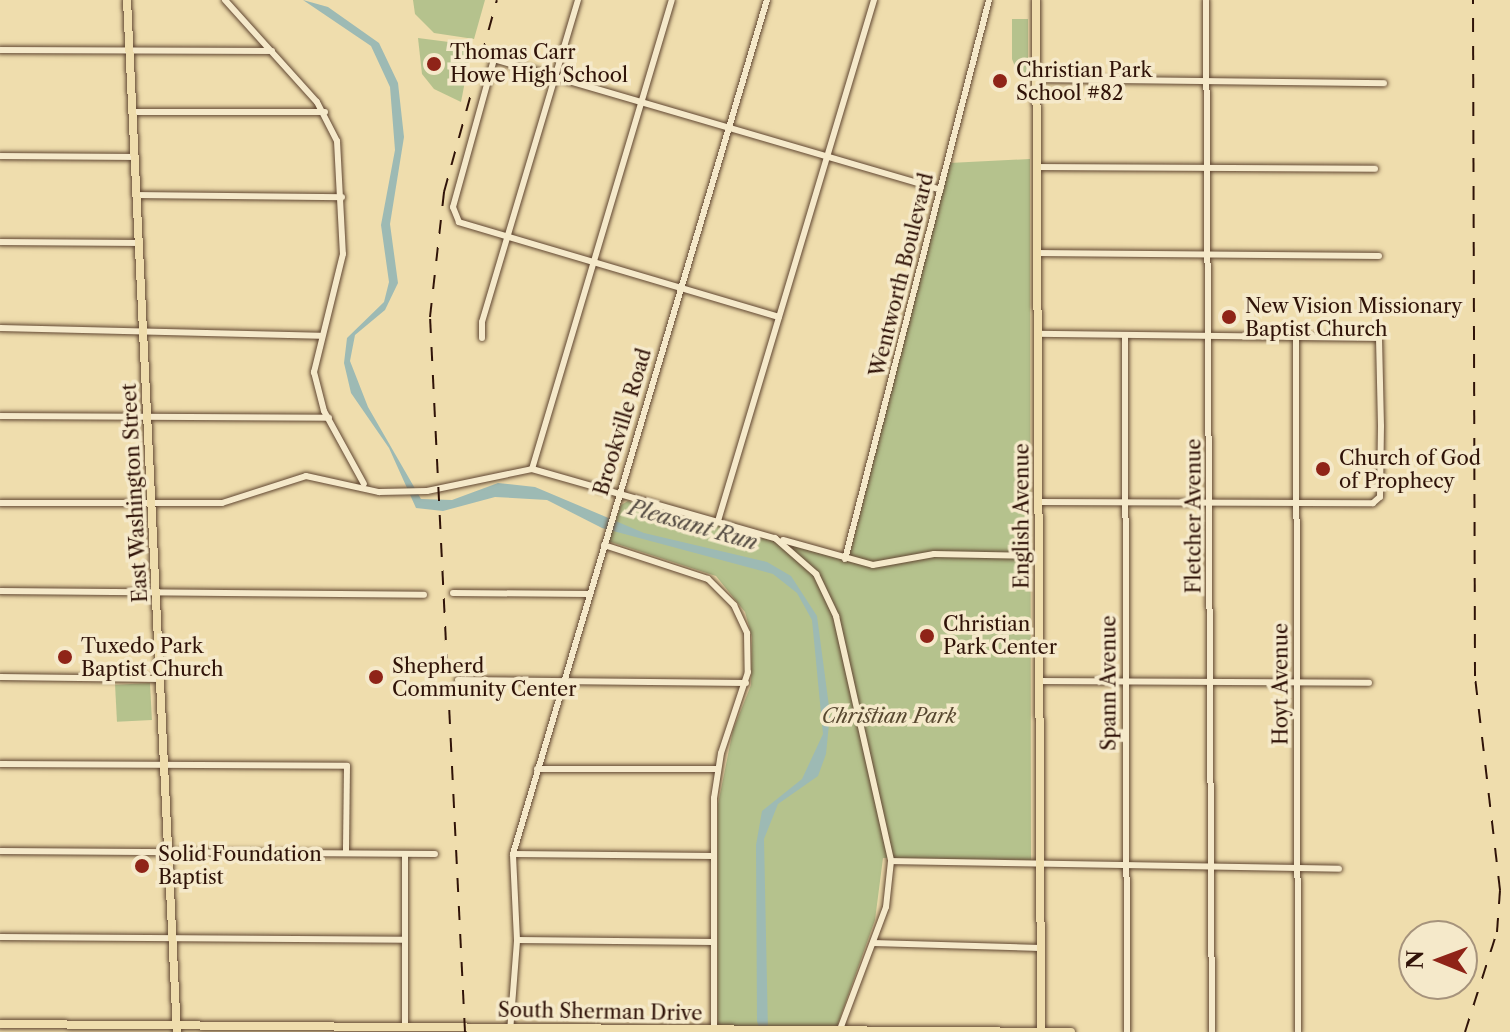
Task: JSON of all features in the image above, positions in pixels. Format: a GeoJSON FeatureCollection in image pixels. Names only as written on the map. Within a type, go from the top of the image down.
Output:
{"type":"FeatureCollection","features":[{"type":"Feature","properties":{"kind":"main road","name":"East Washington Street"},"geometry":{"type":"LineString","coordinates":[[127,0],[177,1029]]}},
{"type":"Feature","properties":{"kind":"main road","name":"English Avenue"},"geometry":{"type":"LineString","coordinates":[[1036,0],[1041,1032]]}},
{"type":"Feature","properties":{"kind":"main road","name":"South Sherman Drive"},"geometry":{"type":"LineString","coordinates":[[0,1024],[177,1029],[405,1027],[425,1030],[1071,1032]]}},
{"type":"Feature","properties":{"kind":"street"},"geometry":{"type":"LineString","coordinates":[[225,0],[325,112],[339,151],[341,267],[320,336],[314,372],[329,418],[367,487]]}},
{"type":"Feature","properties":{"kind":"street"},"geometry":{"type":"LineString","coordinates":[[482,338],[507,238],[578,0]]}},
{"type":"Feature","properties":{"kind":"street"},"geometry":{"type":"LineString","coordinates":[[532,469],[672,0]]}},
{"type":"Feature","properties":{"kind":"street","name":"Brookville Road"},"geometry":{"type":"LineString","coordinates":[[510,1030],[517,940],[513,854],[767,0]]}},
{"type":"Feature","properties":{"kind":"street"},"geometry":{"type":"LineString","coordinates":[[718,521],[874,0]]}},
{"type":"Feature","properties":{"kind":"street","name":"Wentworth Boulevard"},"geometry":{"type":"LineString","coordinates":[[845,559],[989,0]]}},
{"type":"Feature","properties":{"kind":"street","name":"Fletcher Avenue"},"geometry":{"type":"LineString","coordinates":[[1206,0],[1212,1032]]}},
{"type":"Feature","properties":{"kind":"street"},"geometry":{"type":"LineString","coordinates":[[0,50],[272,51]]}},
{"type":"Feature","properties":{"kind":"street"},"geometry":{"type":"LineString","coordinates":[[779,317],[459,222],[453,207],[494,59],[940,189]]}},
{"type":"Feature","properties":{"kind":"street"},"geometry":{"type":"LineString","coordinates":[[1036,79],[1384,83]]}},
{"type":"Feature","properties":{"kind":"street"},"geometry":{"type":"LineString","coordinates":[[132,112],[325,112]]}},
{"type":"Feature","properties":{"kind":"street"},"geometry":{"type":"LineString","coordinates":[[0,156],[135,157]]}},
{"type":"Feature","properties":{"kind":"street"},"geometry":{"type":"LineString","coordinates":[[1036,167],[1375,169]]}},
{"type":"Feature","properties":{"kind":"street"},"geometry":{"type":"LineString","coordinates":[[137,195],[342,197]]}},
{"type":"Feature","properties":{"kind":"street"},"geometry":{"type":"LineString","coordinates":[[0,242],[139,243]]}},
{"type":"Feature","properties":{"kind":"street"},"geometry":{"type":"LineString","coordinates":[[1038,253],[1379,256]]}},
{"type":"Feature","properties":{"kind":"street"},"geometry":{"type":"LineString","coordinates":[[0,328],[320,336]]}},
{"type":"Feature","properties":{"kind":"street"},"geometry":{"type":"LineString","coordinates":[[1038,334],[1379,338],[1377,501],[1296,504],[1038,502]]}},
{"type":"Feature","properties":{"kind":"street","name":"Spann Avenue"},"geometry":{"type":"LineString","coordinates":[[1125,335],[1127,1032]]}},
{"type":"Feature","properties":{"kind":"street","name":"Hoyt Avenue"},"geometry":{"type":"LineString","coordinates":[[1296,336],[1298,1032]]}},
{"type":"Feature","properties":{"kind":"street"},"geometry":{"type":"LineString","coordinates":[[0,416],[329,418]]}},
{"type":"Feature","properties":{"kind":"street"},"geometry":{"type":"LineString","coordinates":[[0,503],[222,503],[296,476],[402,492],[438,491],[532,469],[619,491],[845,559],[879,565],[934,554],[1037,556]]}},
{"type":"Feature","properties":{"kind":"street"},"geometry":{"type":"LineString","coordinates":[[775,538],[816,574],[836,616],[891,861],[888,900],[840,1031]]}},
{"type":"Feature","properties":{"kind":"street"},"geometry":{"type":"LineString","coordinates":[[604,545],[692,572],[724,593],[748,638],[746,683],[718,769],[714,856],[714,1031]]}},
{"type":"Feature","properties":{"kind":"street"},"geometry":{"type":"LineString","coordinates":[[0,591],[424,595]]}},
{"type":"Feature","properties":{"kind":"street"},"geometry":{"type":"LineString","coordinates":[[453,593],[589,594]]}},
{"type":"Feature","properties":{"kind":"street"},"geometry":{"type":"LineString","coordinates":[[0,677],[160,679]]}},
{"type":"Feature","properties":{"kind":"street"},"geometry":{"type":"LineString","coordinates":[[458,680],[746,683]]}},
{"type":"Feature","properties":{"kind":"street"},"geometry":{"type":"LineString","coordinates":[[1038,681],[1369,683]]}},
{"type":"Feature","properties":{"kind":"street"},"geometry":{"type":"LineString","coordinates":[[0,764],[347,766],[346,853]]}},
{"type":"Feature","properties":{"kind":"street"},"geometry":{"type":"LineString","coordinates":[[537,769],[718,769]]}},
{"type":"Feature","properties":{"kind":"street"},"geometry":{"type":"LineString","coordinates":[[0,851],[435,854]]}},
{"type":"Feature","properties":{"kind":"street"},"geometry":{"type":"LineString","coordinates":[[405,854],[405,1027]]}},
{"type":"Feature","properties":{"kind":"street"},"geometry":{"type":"LineString","coordinates":[[513,854],[714,856]]}},
{"type":"Feature","properties":{"kind":"street"},"geometry":{"type":"LineString","coordinates":[[891,861],[1339,869]]}},
{"type":"Feature","properties":{"kind":"street"},"geometry":{"type":"LineString","coordinates":[[0,937],[405,940]]}},
{"type":"Feature","properties":{"kind":"street"},"geometry":{"type":"LineString","coordinates":[[517,940],[714,942]]}},
{"type":"Feature","properties":{"kind":"street"},"geometry":{"type":"LineString","coordinates":[[873,943],[1040,948]]}},
{"type":"Feature","properties":{"kind":"green space"},"geometry":{"type":"Polygon","coordinates":[[[413,0],[485,0],[474,39],[434,33],[415,14],[413,0]]]}},
{"type":"Feature","properties":{"kind":"green space"},"geometry":{"type":"Polygon","coordinates":[[[1012,19],[1028,19],[1028,74],[1018,74],[1012,59],[1012,19]]]}},
{"type":"Feature","properties":{"kind":"green space"},"geometry":{"type":"Polygon","coordinates":[[[418,38],[472,45],[461,102],[434,89],[422,74],[418,38]]]}},
{"type":"Feature","properties":{"kind":"green space","name":"Christian Park"},"geometry":{"type":"Polygon","coordinates":[[[1030,159],[1031,860],[883,858],[875,920],[835,1032],[718,1032],[718,804],[733,730],[751,685],[752,637],[745,612],[716,576],[608,541],[621,505],[628,501],[848,561],[949,163],[1030,159]]]}},
{"type":"Feature","properties":{"kind":"green space"},"geometry":{"type":"Polygon","coordinates":[[[150,683],[152,720],[117,722],[115,685],[150,683]]]}},
{"type":"Feature","properties":{"kind":"water","name":"Pleasant Run"},"geometry":{"type":"Polygon","coordinates":[[[303,0],[328,7],[379,43],[398,83],[404,137],[390,224],[398,283],[385,310],[355,335],[350,361],[368,407],[421,499],[452,500],[498,483],[535,487],[644,533],[767,562],[791,576],[817,616],[830,714],[826,754],[818,776],[778,804],[764,839],[768,1032],[760,1032],[757,1021],[756,845],[762,811],[802,779],[823,734],[812,620],[797,593],[773,574],[602,528],[547,500],[495,497],[443,511],[416,508],[389,448],[351,393],[344,363],[347,338],[384,302],[389,282],[381,225],[395,150],[390,87],[371,46],[303,0]]]}},
{"type":"Feature","properties":{"kind":"railway"},"geometry":{"type":"LineString","coordinates":[[465,1032],[430,317],[444,192],[497,0]]}},
{"type":"Feature","properties":{"kind":"railway"},"geometry":{"type":"LineString","coordinates":[[1465,1032],[1497,932],[1500,890],[1475,676],[1473,0]]}},
{"type":"Feature","properties":{"kind":"place","name":"Thomas Carr Howe High School"},"geometry":{"type":"Point","coordinates":[434,64]}},
{"type":"Feature","properties":{"kind":"place","name":"Christian Park School #82"},"geometry":{"type":"Point","coordinates":[1000,81]}},
{"type":"Feature","properties":{"kind":"place","name":"New Vision Missionary Baptist Church"},"geometry":{"type":"Point","coordinates":[1229,317]}},
{"type":"Feature","properties":{"kind":"place","name":"Church of God of Prophecy"},"geometry":{"type":"Point","coordinates":[1323,469]}},
{"type":"Feature","properties":{"kind":"place","name":"Christian Park Center"},"geometry":{"type":"Point","coordinates":[927,636]}},
{"type":"Feature","properties":{"kind":"place","name":"Tuxedo Park Baptist Church"},"geometry":{"type":"Point","coordinates":[65,657]}},
{"type":"Feature","properties":{"kind":"place","name":"Shepherd Community Center"},"geometry":{"type":"Point","coordinates":[376,677]}},
{"type":"Feature","properties":{"kind":"place","name":"Solid Foundation Baptist"},"geometry":{"type":"Point","coordinates":[142,866]}}]}
